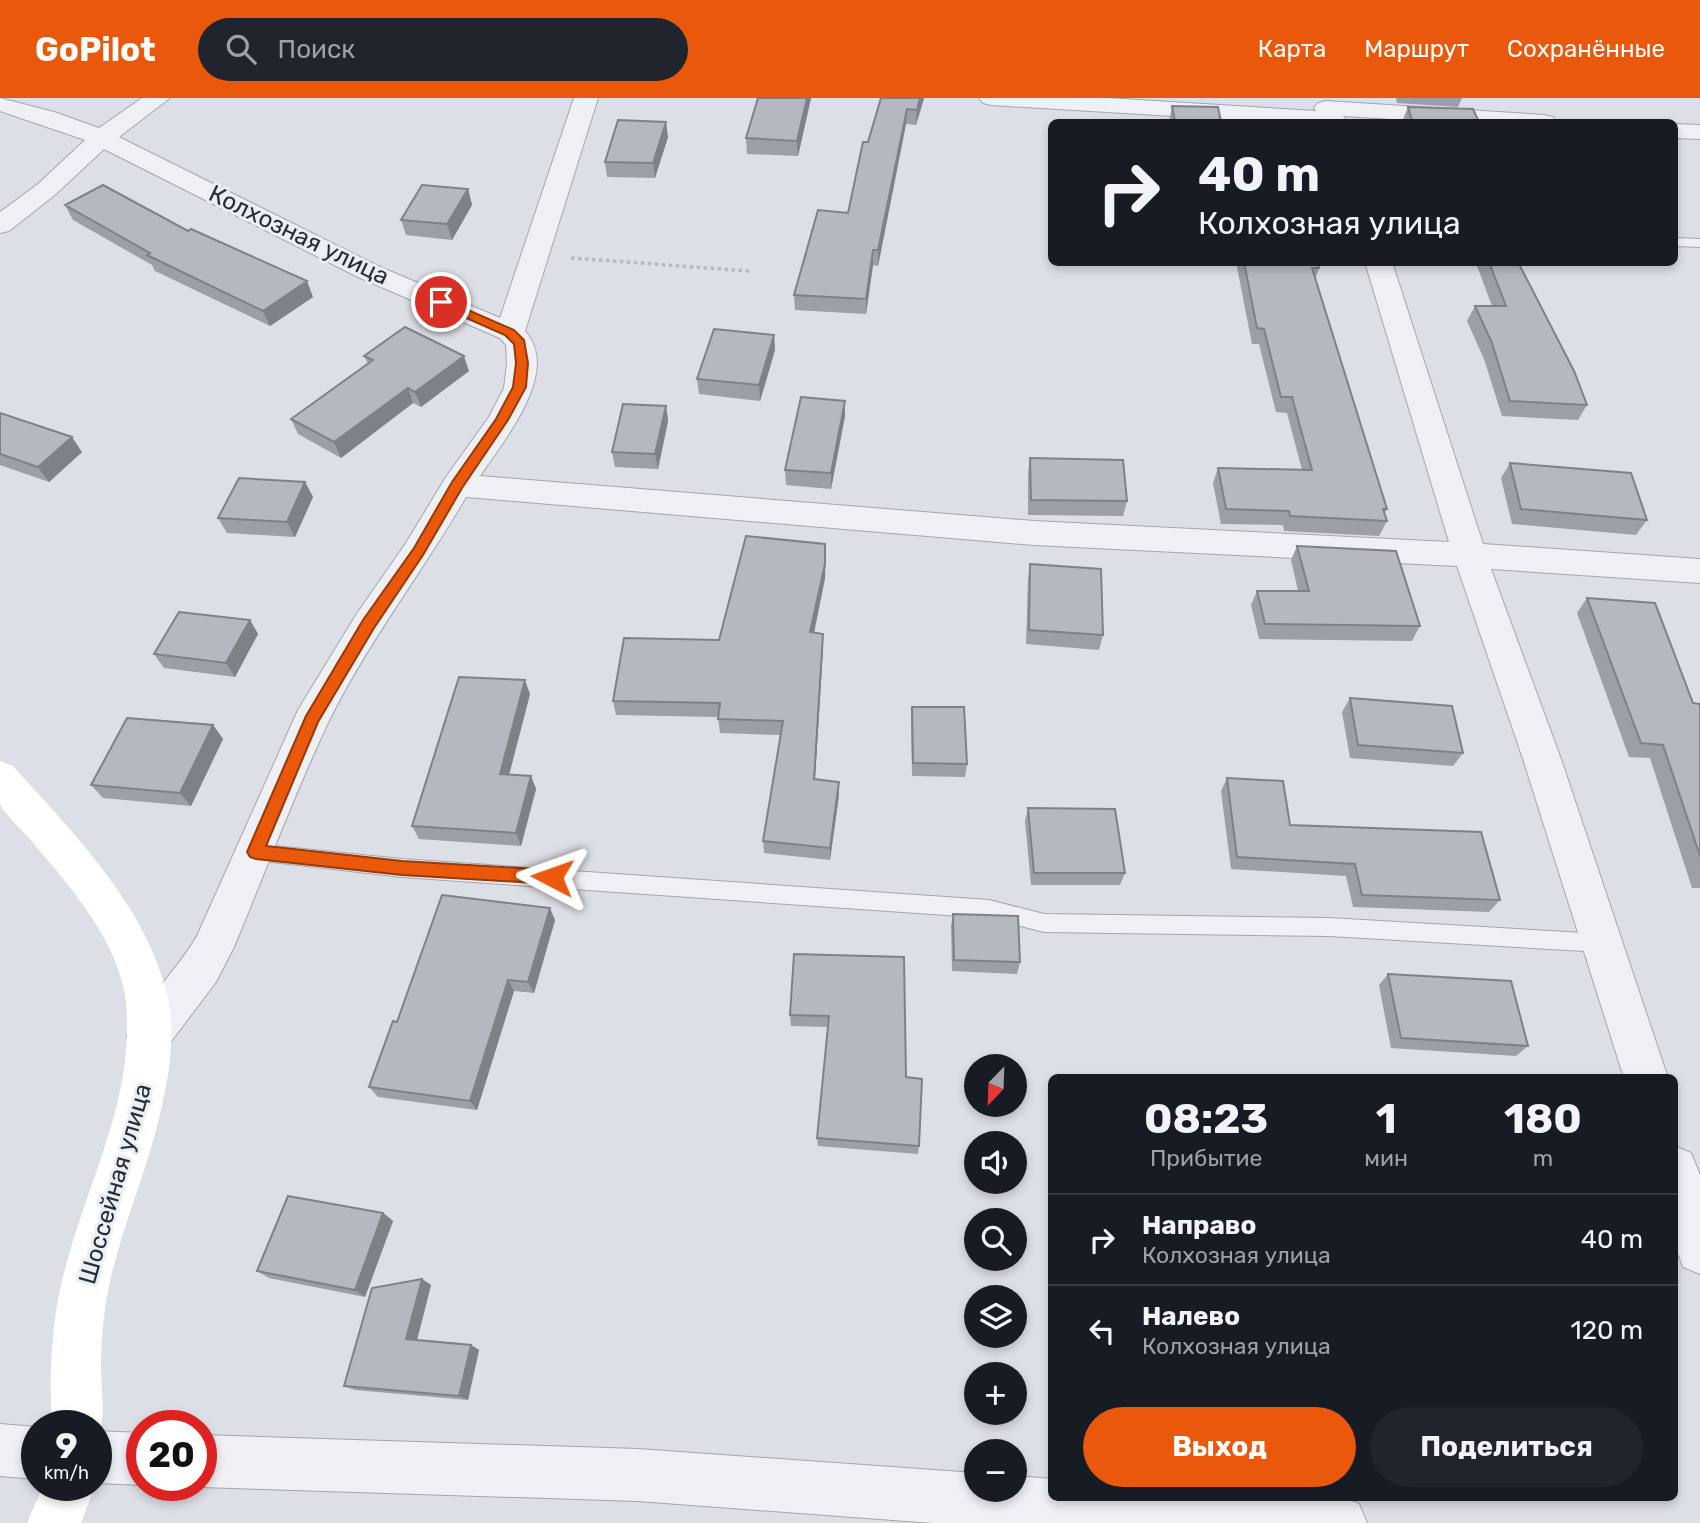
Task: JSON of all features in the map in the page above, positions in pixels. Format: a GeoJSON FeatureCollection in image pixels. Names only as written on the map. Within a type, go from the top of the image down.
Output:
{"type":"FeatureCollection","features":[{"type":"Feature","properties":{"kind":"street"},"geometry":{"type":"LineString","coordinates":[[0,225],[47,189],[100,139],[158,98]]}},
{"type":"Feature","properties":{"kind":"street"},"geometry":{"type":"LineString","coordinates":[[149,1037],[201,970],[256,852],[311,720],[457,485],[502,420],[519,387],[522,363],[520,343],[510,332],[586,98]]}},
{"type":"Feature","properties":{"kind":"street"},"geometry":{"type":"LineString","coordinates":[[991,98],[1480,119]]}},
{"type":"Feature","properties":{"kind":"street","name":"Колхозная улица"},"geometry":{"type":"LineString","coordinates":[[0,103],[100,139],[162,167],[349,263],[510,332]]}},
{"type":"Feature","properties":{"kind":"street"},"geometry":{"type":"LineString","coordinates":[[1678,131],[1700,132]]}},
{"type":"Feature","properties":{"kind":"street"},"geometry":{"type":"LineString","coordinates":[[1379,266],[1470,555],[1542,759],[1645,1074]]}},
{"type":"Feature","properties":{"kind":"street"},"geometry":{"type":"LineString","coordinates":[[457,485],[1034,533],[1470,555],[1700,571]]}},
{"type":"Feature","properties":{"kind":"street","name":"Шоссейная улица"},"geometry":{"type":"LineString","coordinates":[[0,777],[90,886],[119,926],[136,962],[146,999],[149,1037],[146,1082],[131,1142],[89,1266],[79,1315],[74,1366],[77,1410]]}},
{"type":"Feature","properties":{"kind":"street"},"geometry":{"type":"LineString","coordinates":[[1678,1179],[1700,1250]]}},
{"type":"Feature","properties":{"kind":"street"},"geometry":{"type":"LineString","coordinates":[[0,1450],[21,1452]]}},
{"type":"Feature","properties":{"kind":"street"},"geometry":{"type":"LineString","coordinates":[[217,1462],[638,1475],[1212,1517],[1340,1523]]}},
{"type":"Feature","properties":{"kind":"street"},"geometry":{"type":"LineString","coordinates":[[54,1523],[63,1501]]}},
{"type":"Feature","properties":{"kind":"lane"},"geometry":{"type":"LineString","coordinates":[[1678,242],[1700,243]]}},
{"type":"Feature","properties":{"kind":"lane"},"geometry":{"type":"LineString","coordinates":[[256,852],[402,868],[989,909],[1044,923],[1329,927],[1602,943]]}},
{"type":"Feature","properties":{"kind":"path"},"geometry":{"type":"LineString","coordinates":[[533,256],[748,271]]}},
{"type":"Feature","properties":{"kind":"building"},"geometry":{"type":"Polygon","coordinates":[[[758,98],[807,98],[797,141],[746,138],[758,98]]]}},
{"type":"Feature","properties":{"kind":"building"},"geometry":{"type":"Polygon","coordinates":[[[881,98],[920,98],[917,110],[907,109],[878,250],[873,250],[866,299],[794,295],[818,210],[848,213],[863,142],[868,142],[881,98]]]}},
{"type":"Feature","properties":{"kind":"building"},"geometry":{"type":"Polygon","coordinates":[[[1172,106],[1218,107],[1220,119],[1174,119],[1172,106]]]}},
{"type":"Feature","properties":{"kind":"building"},"geometry":{"type":"Polygon","coordinates":[[[1408,107],[1473,109],[1478,119],[1411,119],[1408,107]]]}},
{"type":"Feature","properties":{"kind":"building"},"geometry":{"type":"Polygon","coordinates":[[[618,120],[666,122],[653,163],[605,162],[618,120]]]}},
{"type":"Feature","properties":{"kind":"building"},"geometry":{"type":"Polygon","coordinates":[[[103,185],[188,231],[191,229],[307,281],[263,311],[147,255],[150,253],[65,205],[103,185]]]}},
{"type":"Feature","properties":{"kind":"building"},"geometry":{"type":"Polygon","coordinates":[[[422,185],[468,189],[447,224],[401,220],[422,185]]]}},
{"type":"Feature","properties":{"kind":"building"},"geometry":{"type":"Polygon","coordinates":[[[1245,266],[1319,266],[1312,268],[1387,509],[1383,509],[1387,521],[1290,516],[1289,511],[1226,509],[1218,468],[1312,470],[1292,397],[1281,397],[1264,329],[1257,328],[1245,266]]]}},
{"type":"Feature","properties":{"kind":"building"},"geometry":{"type":"Polygon","coordinates":[[[1491,266],[1520,266],[1574,371],[1587,405],[1510,401],[1492,343],[1475,306],[1506,306],[1491,266]]]}},
{"type":"Feature","properties":{"kind":"building"},"geometry":{"type":"Polygon","coordinates":[[[405,327],[464,356],[415,392],[408,388],[334,442],[291,419],[373,360],[364,356],[405,327]]]}},
{"type":"Feature","properties":{"kind":"building"},"geometry":{"type":"Polygon","coordinates":[[[714,329],[774,335],[759,385],[697,379],[714,329]]]}},
{"type":"Feature","properties":{"kind":"building"},"geometry":{"type":"Polygon","coordinates":[[[801,397],[845,401],[831,473],[785,470],[801,397]]]}},
{"type":"Feature","properties":{"kind":"building"},"geometry":{"type":"Polygon","coordinates":[[[623,404],[666,406],[655,454],[612,452],[623,404]]]}},
{"type":"Feature","properties":{"kind":"building"},"geometry":{"type":"Polygon","coordinates":[[[0,413],[72,437],[38,467],[0,454],[0,413]]]}},
{"type":"Feature","properties":{"kind":"building"},"geometry":{"type":"Polygon","coordinates":[[[1030,458],[1123,460],[1127,501],[1031,500],[1030,458]]]}},
{"type":"Feature","properties":{"kind":"building"},"geometry":{"type":"Polygon","coordinates":[[[1510,463],[1631,473],[1647,520],[1521,509],[1510,463]]]}},
{"type":"Feature","properties":{"kind":"building"},"geometry":{"type":"Polygon","coordinates":[[[239,478],[305,482],[287,522],[218,518],[239,478]]]}},
{"type":"Feature","properties":{"kind":"building"},"geometry":{"type":"Polygon","coordinates":[[[746,536],[825,544],[825,564],[810,632],[823,634],[814,779],[839,782],[830,848],[763,841],[783,721],[718,719],[720,703],[613,701],[624,638],[719,640],[746,536]]]}},
{"type":"Feature","properties":{"kind":"building"},"geometry":{"type":"Polygon","coordinates":[[[1297,546],[1396,551],[1420,626],[1265,624],[1257,591],[1309,591],[1297,546]]]}},
{"type":"Feature","properties":{"kind":"building"},"geometry":{"type":"Polygon","coordinates":[[[1030,564],[1101,569],[1103,635],[1029,630],[1030,564]]]}},
{"type":"Feature","properties":{"kind":"building"},"geometry":{"type":"Polygon","coordinates":[[[1587,598],[1655,603],[1693,703],[1700,704],[1700,856],[1663,745],[1641,743],[1587,598]]]}},
{"type":"Feature","properties":{"kind":"building"},"geometry":{"type":"Polygon","coordinates":[[[179,612],[250,620],[226,663],[154,654],[179,612]]]}},
{"type":"Feature","properties":{"kind":"building"},"geometry":{"type":"Polygon","coordinates":[[[459,677],[525,680],[500,774],[531,776],[516,833],[412,826],[459,677]]]}},
{"type":"Feature","properties":{"kind":"building"},"geometry":{"type":"Polygon","coordinates":[[[1350,698],[1452,706],[1463,753],[1358,745],[1350,698]]]}},
{"type":"Feature","properties":{"kind":"building"},"geometry":{"type":"Polygon","coordinates":[[[912,707],[964,707],[967,764],[913,763],[912,707]]]}},
{"type":"Feature","properties":{"kind":"building"},"geometry":{"type":"Polygon","coordinates":[[[127,718],[213,725],[180,793],[91,785],[127,718]]]}},
{"type":"Feature","properties":{"kind":"building"},"geometry":{"type":"Polygon","coordinates":[[[1227,778],[1283,781],[1290,825],[1481,832],[1500,900],[1362,895],[1355,864],[1237,857],[1227,778]]]}},
{"type":"Feature","properties":{"kind":"building"},"geometry":{"type":"Polygon","coordinates":[[[1028,808],[1115,809],[1125,873],[1034,873],[1028,808]]]}},
{"type":"Feature","properties":{"kind":"building"},"geometry":{"type":"Polygon","coordinates":[[[442,895],[550,908],[528,982],[508,980],[470,1101],[369,1087],[393,1021],[397,1022],[442,895]]]}},
{"type":"Feature","properties":{"kind":"building"},"geometry":{"type":"Polygon","coordinates":[[[953,914],[1018,916],[1020,962],[954,960],[953,914]]]}},
{"type":"Feature","properties":{"kind":"building"},"geometry":{"type":"Polygon","coordinates":[[[794,954],[904,957],[906,1077],[922,1079],[919,1146],[817,1138],[829,1016],[790,1015],[794,954]]]}},
{"type":"Feature","properties":{"kind":"building"},"geometry":{"type":"Polygon","coordinates":[[[1388,974],[1511,981],[1528,1046],[1401,1038],[1388,974]]]}},
{"type":"Feature","properties":{"kind":"building"},"geometry":{"type":"Polygon","coordinates":[[[288,1196],[383,1213],[355,1290],[257,1271],[288,1196]]]}},
{"type":"Feature","properties":{"kind":"building"},"geometry":{"type":"Polygon","coordinates":[[[422,1279],[406,1339],[471,1345],[459,1396],[344,1386],[372,1288],[422,1279]]]}},
{"type":"Feature","properties":{"kind":"route"},"geometry":{"type":"LineString","coordinates":[[441,302],[510,332],[520,343],[522,363],[519,387],[502,420],[457,485],[311,720],[256,852],[402,868],[552,877]]}}]}
